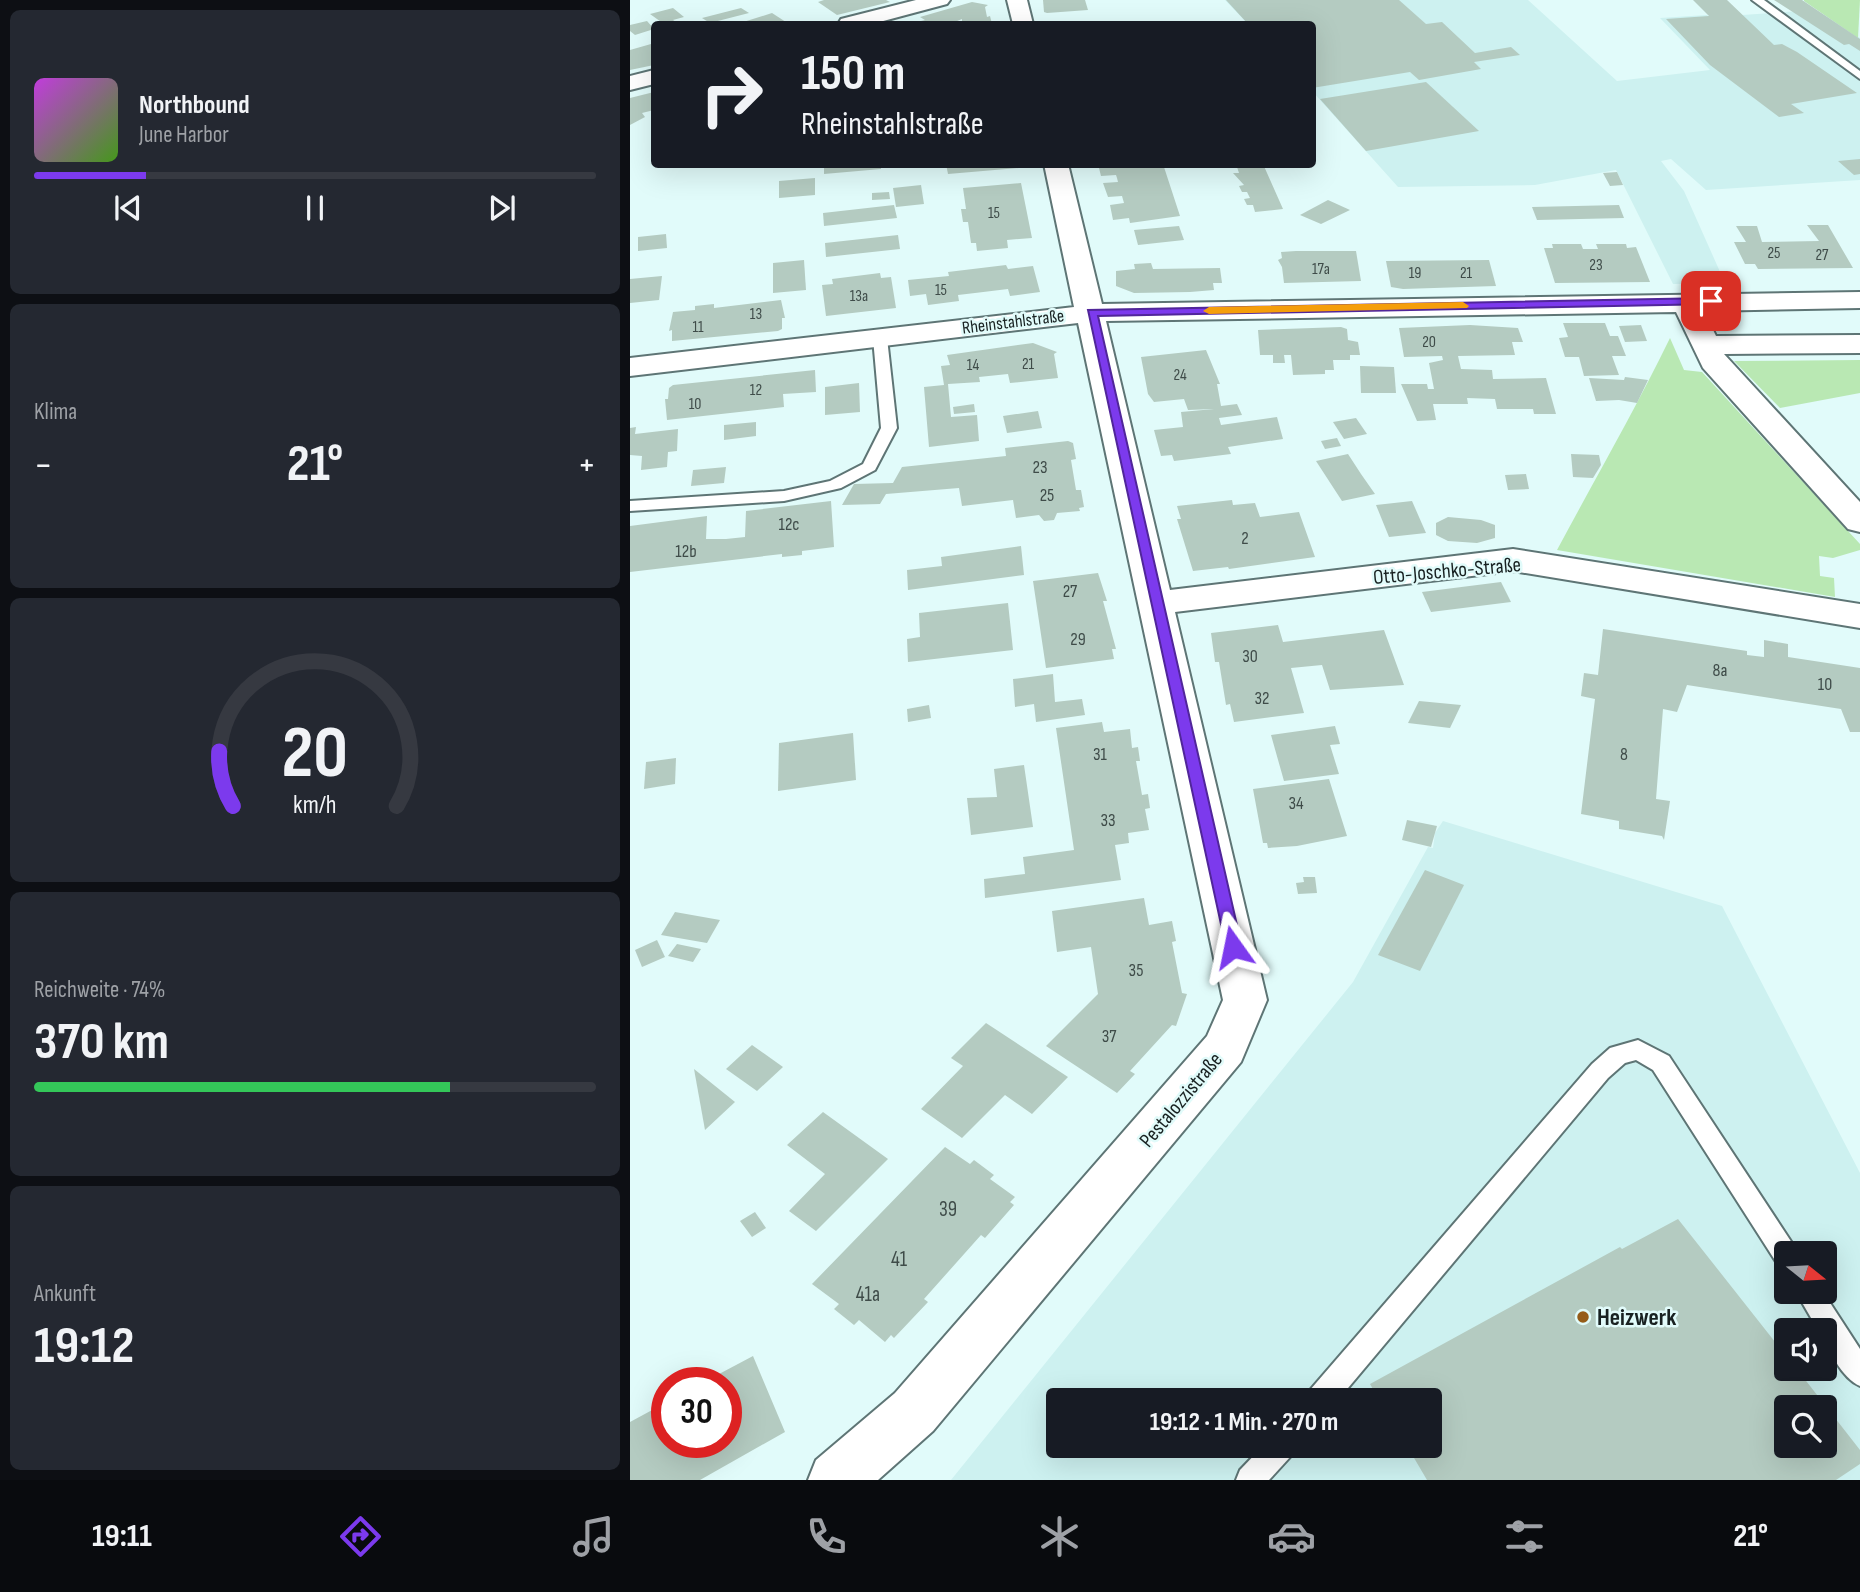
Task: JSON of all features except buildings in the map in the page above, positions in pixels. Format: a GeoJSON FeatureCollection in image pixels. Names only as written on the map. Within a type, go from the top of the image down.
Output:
{"type":"FeatureCollection","features":[{"type":"Feature","properties":{"kind":"street"},"geometry":{"type":"LineString","coordinates":[[860,21],[940,0]]}},
{"type":"Feature","properties":{"kind":"street"},"geometry":{"type":"LineString","coordinates":[[1017,0],[1022,21]]}},
{"type":"Feature","properties":{"kind":"street"},"geometry":{"type":"LineString","coordinates":[[630,83],[651,78]]}},
{"type":"Feature","properties":{"kind":"street","name":"Pestalozzistraße"},"geometry":{"type":"LineString","coordinates":[[836,1480],[914,1412],[1199,1079],[1225,1048],[1245,1000],[1092,313],[1057,168]]}},
{"type":"Feature","properties":{"kind":"street","name":"Rheinstahlstraße"},"geometry":{"type":"LineString","coordinates":[[630,367],[1092,313],[1860,300]]}},
{"type":"Feature","properties":{"kind":"street"},"geometry":{"type":"LineString","coordinates":[[1686,302],[1713,362],[1860,522]]}},
{"type":"Feature","properties":{"kind":"street"},"geometry":{"type":"LineString","coordinates":[[1705,345],[1860,344]]}},
{"type":"Feature","properties":{"kind":"street","name":"Otto-Joschko-Straße"},"geometry":{"type":"LineString","coordinates":[[1157,603],[1513,560],[1860,616]]}},
{"type":"Feature","properties":{"kind":"lane"},"geometry":{"type":"LineString","coordinates":[[1756,0],[1860,76]]}},
{"type":"Feature","properties":{"kind":"lane"},"geometry":{"type":"LineString","coordinates":[[630,506],[784,496],[835,485],[869,467],[890,428],[880,338]]}},
{"type":"Feature","properties":{"kind":"lane"},"geometry":{"type":"LineString","coordinates":[[1330,1388],[1600,1071],[1618,1055],[1638,1051],[1661,1063],[1777,1241]]}},
{"type":"Feature","properties":{"kind":"lane"},"geometry":{"type":"LineString","coordinates":[[1817,1304],[1860,1373]]}},
{"type":"Feature","properties":{"kind":"lane"},"geometry":{"type":"LineString","coordinates":[[1250,1480],[1270,1458]]}},
{"type":"Feature","properties":{"kind":"shaded area"},"geometry":{"type":"Polygon","coordinates":[[[1225,0],[1528,0],[1617,81],[1710,70],[1660,18],[1707,15],[1722,29],[1742,15],[1816,10],[1860,38],[1860,180],[1706,190],[1671,159],[1661,161],[1684,191],[1725,283],[1673,284],[1616,170],[1535,185],[1398,187],[1316,95],[1316,21],[1245,21],[1225,0]]]}},
{"type":"Feature","properties":{"kind":"shaded area"},"geometry":{"type":"Polygon","coordinates":[[[1443,821],[1722,906],[1860,1173],[1860,1480],[951,1480],[1353,982],[1428,847],[1433,848],[1435,833],[1443,821]]]}},
{"type":"Feature","properties":{"kind":"green space"},"geometry":{"type":"Polygon","coordinates":[[[1804,0],[1860,0],[1858,38],[1804,1],[1804,0]]]}},
{"type":"Feature","properties":{"kind":"green space"},"geometry":{"type":"Polygon","coordinates":[[[1670,338],[1684,370],[1702,372],[1860,544],[1860,550],[1833,558],[1819,556],[1820,576],[1834,578],[1835,597],[1557,550],[1670,338]]]}},
{"type":"Feature","properties":{"kind":"green space"},"geometry":{"type":"Polygon","coordinates":[[[1860,360],[1860,393],[1780,408],[1734,361],[1860,360]]]}},
{"type":"Feature","properties":{"kind":"slow traffic"},"geometry":{"type":"LineString","coordinates":[[1209,311],[1463,306]]}},
{"type":"Feature","properties":{"kind":"place","name":"Heizwerk"},"geometry":{"type":"Point","coordinates":[1583,1317]}},
{"type":"Feature","properties":{"kind":"route"},"geometry":{"type":"LineString","coordinates":[[1233,947],[1092,313],[1711,301]]}}]}
